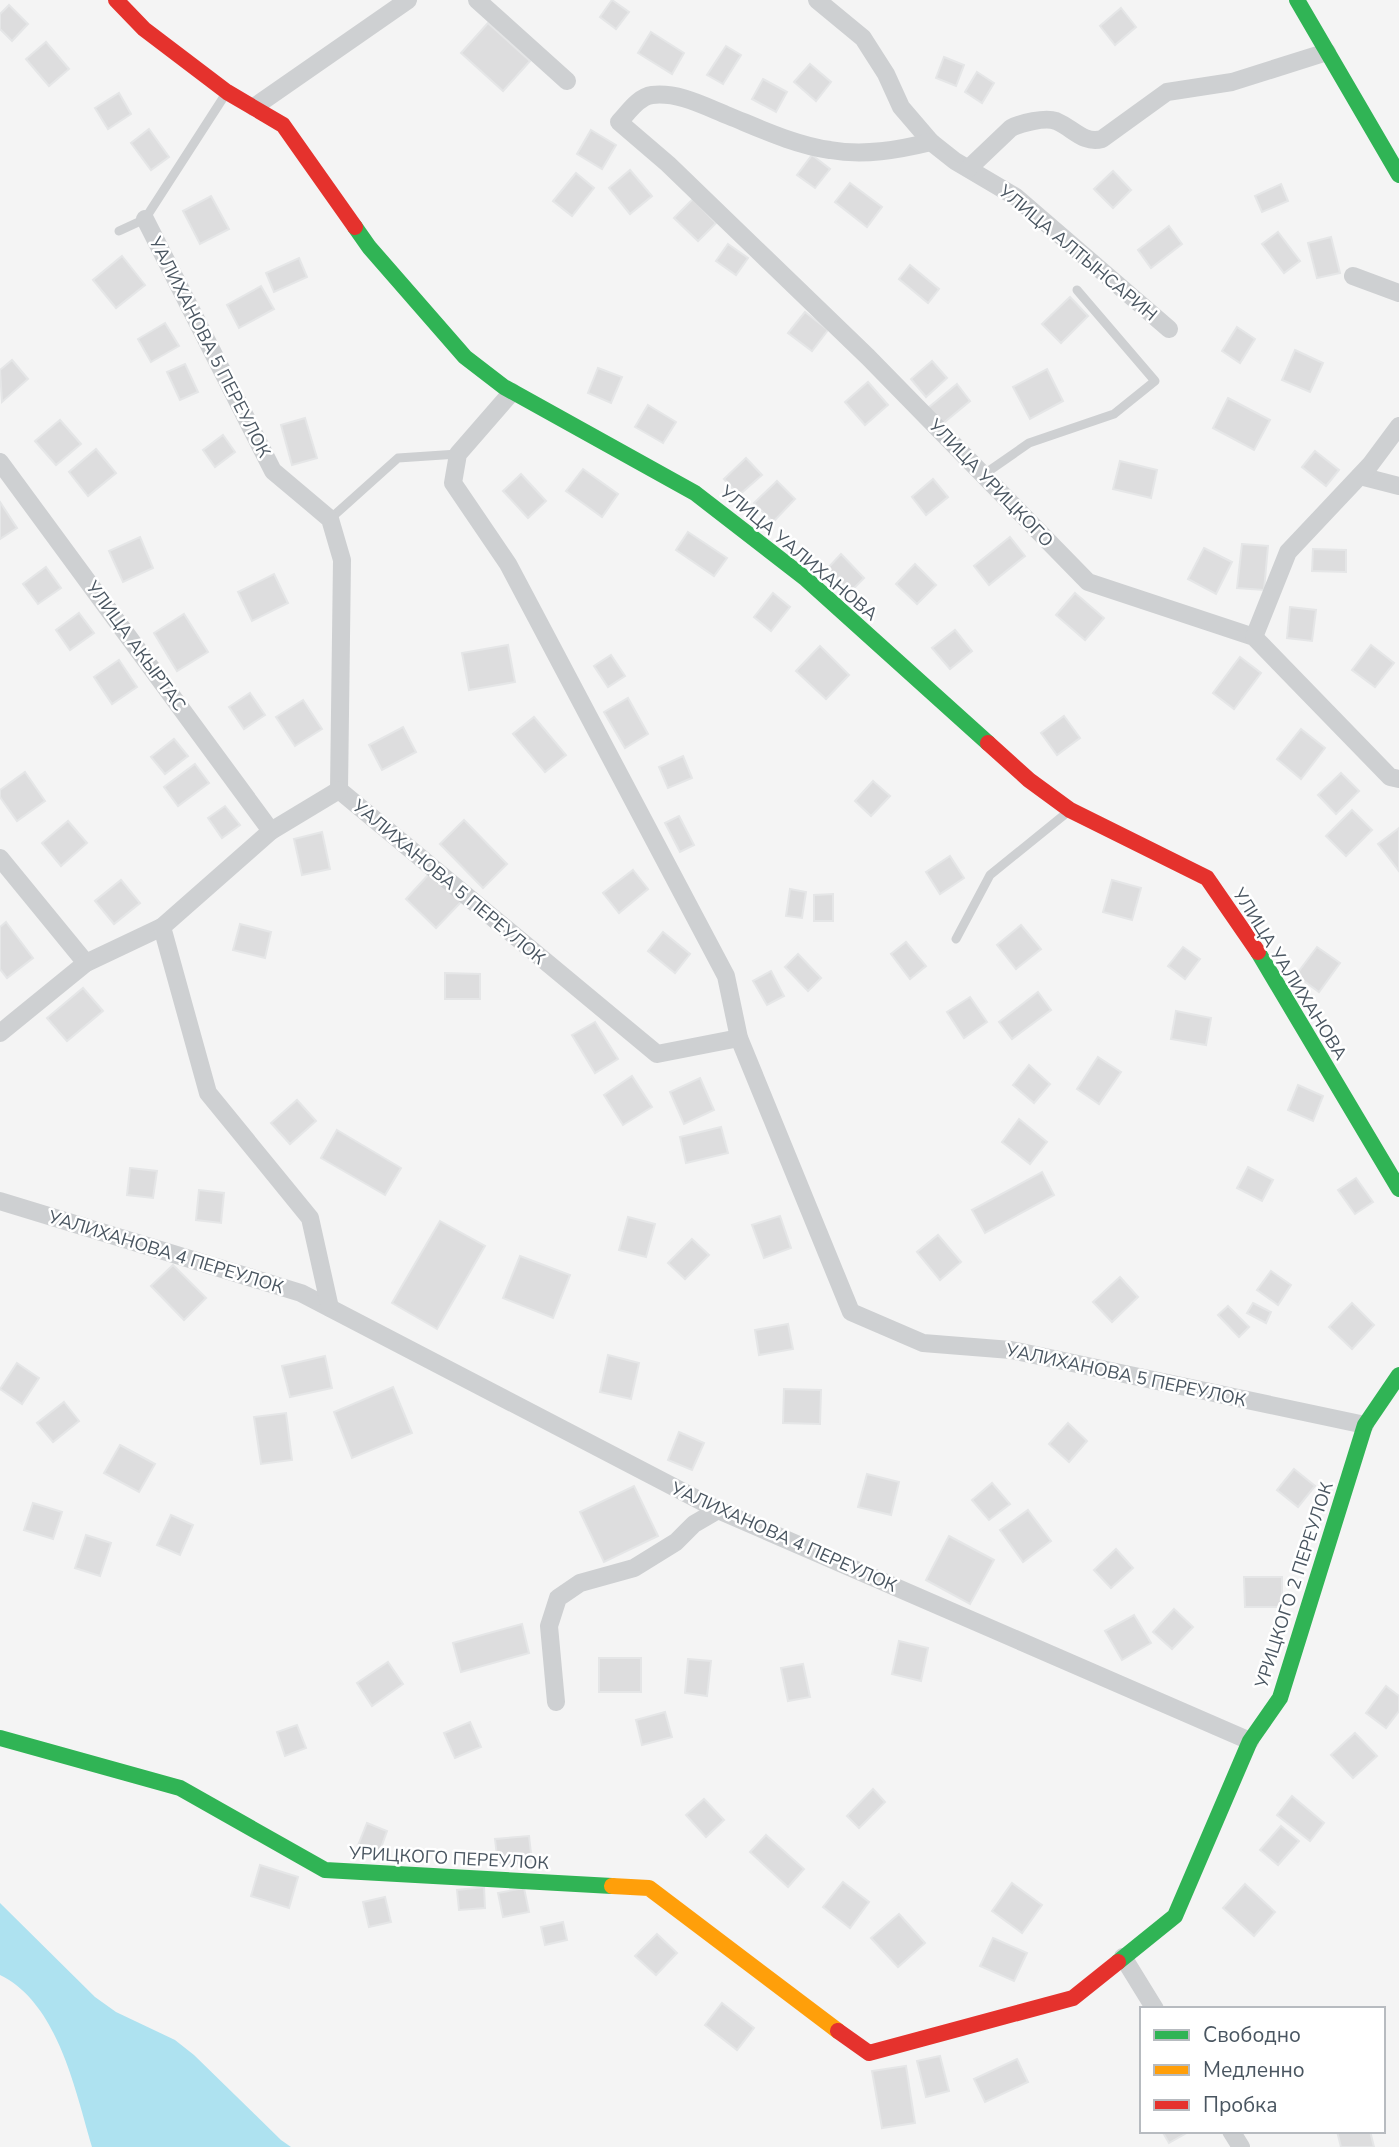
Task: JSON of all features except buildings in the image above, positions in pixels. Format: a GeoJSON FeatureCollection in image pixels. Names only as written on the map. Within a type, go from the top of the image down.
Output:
{"type":"FeatureCollection","features":[{"type":"Feature","properties":{"kind":"street","name":"УЛИЦА УАЛИХАНОВА"},"geometry":{"type":"LineString","coordinates":[[116,0],[144,29],[227,92],[283,125],[369,247],[465,358],[512,391],[695,493],[806,579],[1029,780],[1070,810],[1207,878],[1251,941],[1399,1189]]}},
{"type":"Feature","properties":{"kind":"street"},"geometry":{"type":"LineString","coordinates":[[254,107],[408,0]]}},
{"type":"Feature","properties":{"kind":"street"},"geometry":{"type":"LineString","coordinates":[[477,0],[567,80]]}},
{"type":"Feature","properties":{"kind":"street","name":"УЛИЦА АЛТЫНСАРИН"},"geometry":{"type":"LineString","coordinates":[[817,0],[863,38],[886,74],[901,107],[931,142],[955,161],[1016,197],[1169,329]]}},
{"type":"Feature","properties":{"kind":"street"},"geometry":{"type":"LineString","coordinates":[[1297,0],[1399,175]]}},
{"type":"Feature","properties":{"kind":"street"},"geometry":{"type":"LineString","coordinates":[[969,168],[1017,125],[1055,120],[1087,140],[1094,141],[1102,139],[1167,92],[1233,82],[1327,52]]}},
{"type":"Feature","properties":{"kind":"street","name":"УЛИЦА УРИЦКОГО"},"geometry":{"type":"LineString","coordinates":[[931,142],[877,152],[831,150],[798,143],[686,98],[652,95],[635,104],[619,122],[668,164],[867,356],[1088,582],[1254,638],[1390,778],[1399,779]]}},
{"type":"Feature","properties":{"kind":"street","name":"УАЛИХАНОВА 5 ПЕРЕУЛОК"},"geometry":{"type":"LineString","coordinates":[[145,219],[273,471],[330,519],[342,560],[339,790],[657,1054],[738,1038]]}},
{"type":"Feature","properties":{"kind":"street"},"geometry":{"type":"LineString","coordinates":[[1353,276],[1399,293]]}},
{"type":"Feature","properties":{"kind":"street"},"geometry":{"type":"LineString","coordinates":[[458,454],[512,391]]}},
{"type":"Feature","properties":{"kind":"street"},"geometry":{"type":"LineString","coordinates":[[1254,638],[1288,552],[1360,476],[1399,426]]}},
{"type":"Feature","properties":{"kind":"street","name":"УАЛИХАНОВА 5 ПЕРЕУЛОК"},"geometry":{"type":"LineString","coordinates":[[458,454],[453,483],[508,564],[726,976],[738,1038],[851,1312],[923,1343],[1011,1350],[1365,1425]]}},
{"type":"Feature","properties":{"kind":"street","name":"УЛИЦА АКЫРТАС"},"geometry":{"type":"LineString","coordinates":[[0,462],[271,831]]}},
{"type":"Feature","properties":{"kind":"street"},"geometry":{"type":"LineString","coordinates":[[1360,476],[1399,486]]}},
{"type":"Feature","properties":{"kind":"street"},"geometry":{"type":"LineString","coordinates":[[0,1033],[86,962],[162,927],[271,831],[339,790]]}},
{"type":"Feature","properties":{"kind":"street"},"geometry":{"type":"LineString","coordinates":[[0,858],[86,962]]}},
{"type":"Feature","properties":{"kind":"street"},"geometry":{"type":"LineString","coordinates":[[162,927],[208,1093],[310,1218],[330,1308]]}},
{"type":"Feature","properties":{"kind":"street","name":"УАЛИХАНОВА 4 ПЕРЕУЛОК"},"geometry":{"type":"LineString","coordinates":[[0,1201],[301,1293],[718,1510],[1250,1741]]}},
{"type":"Feature","properties":{"kind":"street","name":"УРИЦКОГО 2 ПЕРЕУЛОК"},"geometry":{"type":"LineString","coordinates":[[869,2053],[1073,1998],[1175,1916],[1250,1741],[1280,1698],[1365,1425],[1399,1376]]}},
{"type":"Feature","properties":{"kind":"street"},"geometry":{"type":"LineString","coordinates":[[556,1702],[548,1633],[558,1598],[580,1583],[634,1568],[676,1542],[694,1524],[718,1510]]}},
{"type":"Feature","properties":{"kind":"street","name":"УРИЦКОГО ПЕРЕУЛОК"},"geometry":{"type":"LineString","coordinates":[[0,1738],[180,1788],[325,1871],[649,1888],[869,2053]]}},
{"type":"Feature","properties":{"kind":"street"},"geometry":{"type":"LineString","coordinates":[[1124,1957],[1155,2007]]}},
{"type":"Feature","properties":{"kind":"lane"},"geometry":{"type":"LineString","coordinates":[[119,231],[145,219],[227,92]]}},
{"type":"Feature","properties":{"kind":"lane"},"geometry":{"type":"LineString","coordinates":[[983,475],[1029,443],[1114,414],[1155,381],[1077,290]]}},
{"type":"Feature","properties":{"kind":"lane"},"geometry":{"type":"LineString","coordinates":[[330,519],[398,458],[458,454]]}},
{"type":"Feature","properties":{"kind":"lane"},"geometry":{"type":"LineString","coordinates":[[956,939],[990,875],[1070,810]]}},
{"type":"Feature","properties":{"kind":"water"},"geometry":{"type":"Polygon","coordinates":[[[0,1903],[95,1997],[116,2012],[175,2040],[291,2147],[92,2147],[71,2075],[50,2027],[20,1988],[0,1975],[0,1903]]]}},
{"type":"Feature","properties":{"kind":"traffic: fast"},"geometry":{"type":"LineString","coordinates":[[1297,0],[1399,175]]}},
{"type":"Feature","properties":{"kind":"traffic: fast"},"geometry":{"type":"LineString","coordinates":[[355,227],[369,247],[465,357],[504,387],[695,493],[806,579],[988,743]]}},
{"type":"Feature","properties":{"kind":"traffic: fast"},"geometry":{"type":"LineString","coordinates":[[1258,952],[1399,1189]]}},
{"type":"Feature","properties":{"kind":"traffic: fast"},"geometry":{"type":"LineString","coordinates":[[1118,1962],[1175,1916],[1250,1741],[1280,1698],[1365,1425],[1399,1375]]}},
{"type":"Feature","properties":{"kind":"traffic: fast"},"geometry":{"type":"LineString","coordinates":[[0,1738],[180,1788],[325,1870],[612,1886]]}},
{"type":"Feature","properties":{"kind":"traffic: slow"},"geometry":{"type":"LineString","coordinates":[[612,1886],[649,1888],[838,2031]]}},
{"type":"Feature","properties":{"kind":"traffic: jam"},"geometry":{"type":"LineString","coordinates":[[116,0],[144,29],[227,92],[283,125],[355,227]]}},
{"type":"Feature","properties":{"kind":"traffic: jam"},"geometry":{"type":"LineString","coordinates":[[988,743],[1029,780],[1070,810],[1207,878],[1258,952]]}},
{"type":"Feature","properties":{"kind":"traffic: jam"},"geometry":{"type":"LineString","coordinates":[[838,2031],[869,2053],[1073,1998],[1118,1962]]}}]}
